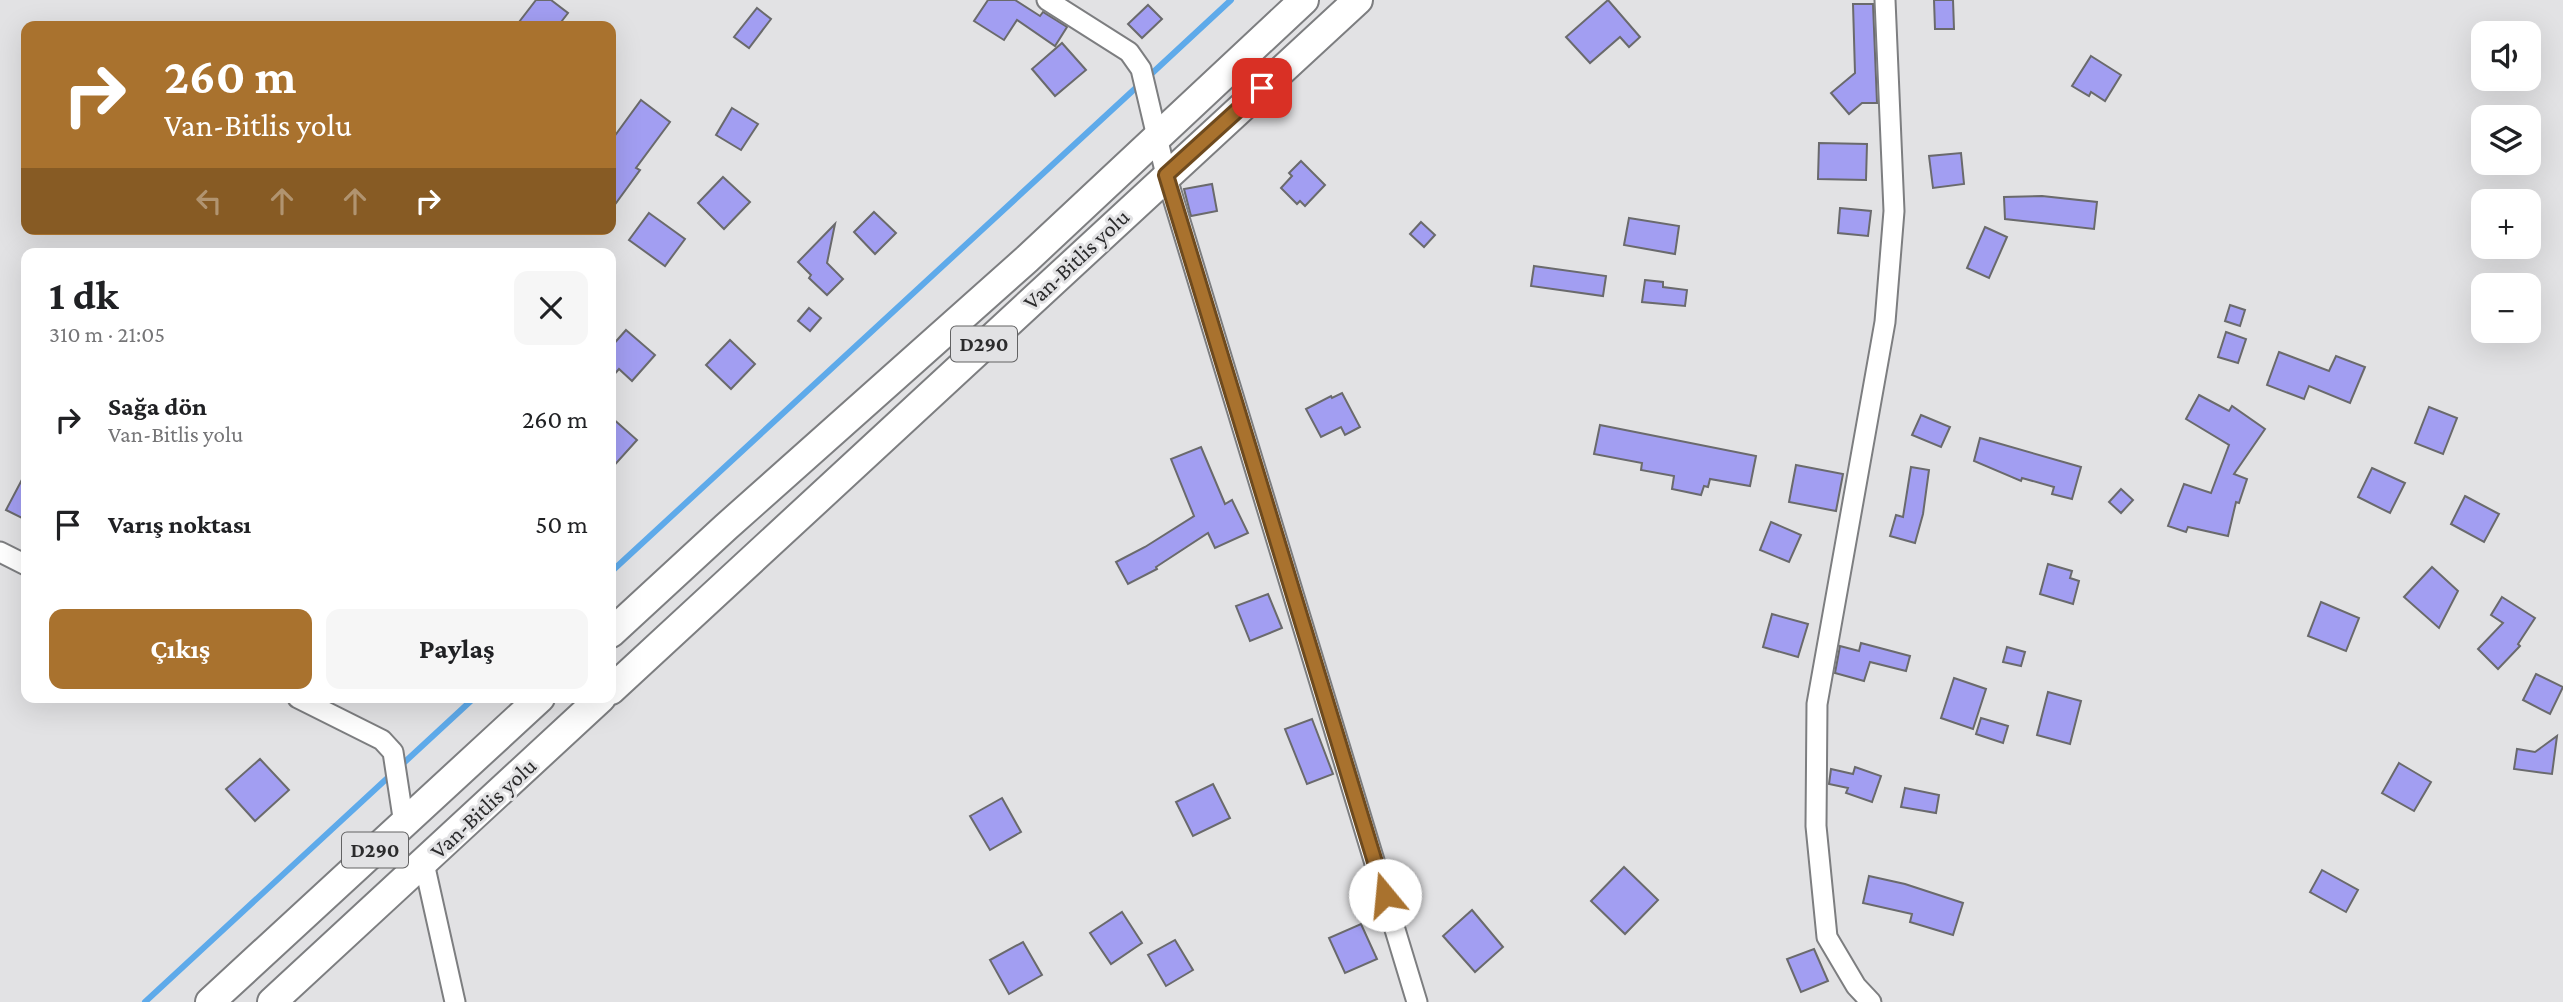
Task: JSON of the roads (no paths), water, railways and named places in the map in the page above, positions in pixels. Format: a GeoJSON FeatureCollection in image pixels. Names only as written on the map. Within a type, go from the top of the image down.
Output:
{"type":"FeatureCollection","features":[{"type":"Feature","properties":{"kind":"highway","name":"Van-Bitlis yolu"},"geometry":{"type":"LineString","coordinates":[[616,628],[1027,259],[1304,0]]}},
{"type":"Feature","properties":{"kind":"highway","name":"Van-Bitlis yolu"},"geometry":{"type":"LineString","coordinates":[[616,685],[1358,0]]}},
{"type":"Feature","properties":{"kind":"highway","name":"Van-Bitlis yolu"},"geometry":{"type":"LineString","coordinates":[[210,1002],[535,703]]}},
{"type":"Feature","properties":{"kind":"highway","name":"Van-Bitlis yolu"},"geometry":{"type":"LineString","coordinates":[[272,1002],[596,703]]}},
{"type":"Feature","properties":{"kind":"street"},"geometry":{"type":"LineString","coordinates":[[1047,0],[1129,52],[1140,69],[1166,175],[1417,1002]]}},
{"type":"Feature","properties":{"kind":"street"},"geometry":{"type":"LineString","coordinates":[[1871,1002],[1856,986],[1827,937],[1816,826],[1817,704],[1885,322],[1894,211],[1885,0]]}},
{"type":"Feature","properties":{"kind":"street"},"geometry":{"type":"LineString","coordinates":[[0,552],[21,562]]}},
{"type":"Feature","properties":{"kind":"street"},"geometry":{"type":"LineString","coordinates":[[307,703],[388,746],[404,824]]}},
{"type":"Feature","properties":{"kind":"street"},"geometry":{"type":"LineString","coordinates":[[424,863],[455,1002]]}},
{"type":"Feature","properties":{"kind":"waterway"},"geometry":{"type":"LineString","coordinates":[[1148,77],[1231,0]]}},
{"type":"Feature","properties":{"kind":"waterway"},"geometry":{"type":"LineString","coordinates":[[616,567],[1140,84]]}},
{"type":"Feature","properties":{"kind":"waterway"},"geometry":{"type":"LineString","coordinates":[[145,1002],[469,703]]}}]}
